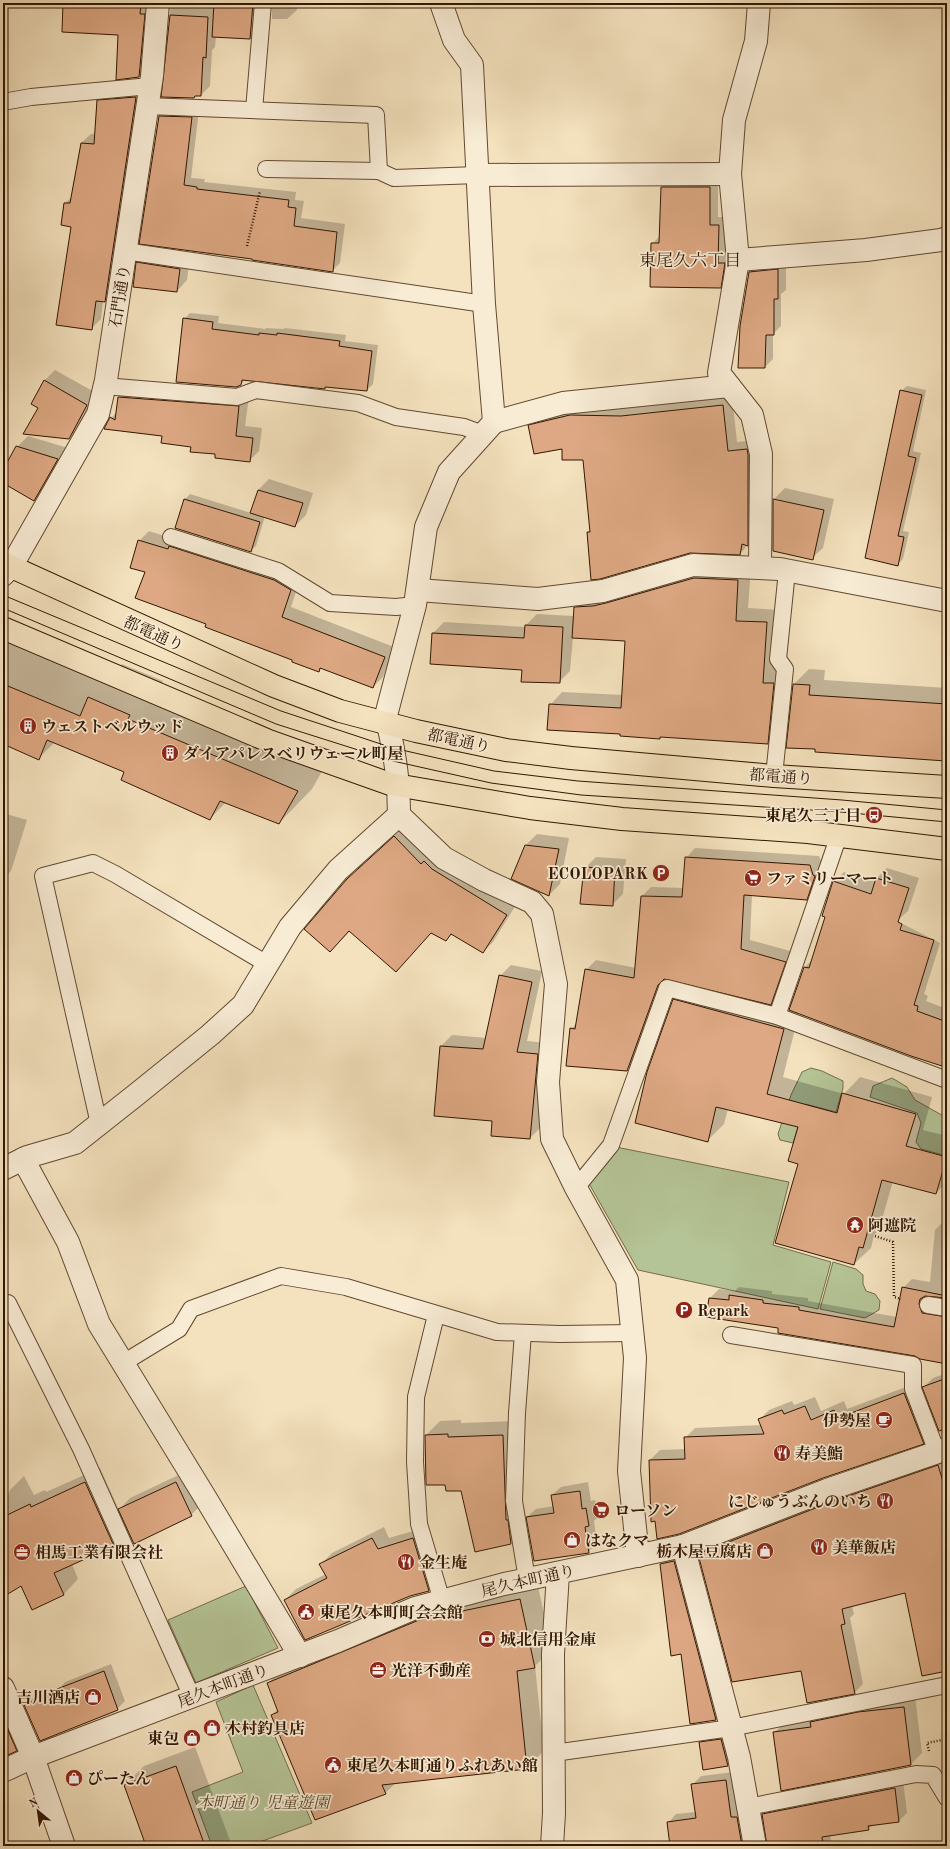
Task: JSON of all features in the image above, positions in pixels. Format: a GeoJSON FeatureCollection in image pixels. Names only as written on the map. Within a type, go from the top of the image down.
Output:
{"type":"FeatureCollection","features":[{"type":"Feature","properties":{"kind":"main road","name":"都電通り"},"geometry":{"type":"LineString","coordinates":[[6,568],[274,686],[340,711],[386,723],[506,750],[571,758],[774,776],[947,787]]}},
{"type":"Feature","properties":{"kind":"main road"},"geometry":{"type":"LineString","coordinates":[[3,628],[269,741],[390,784],[530,808],[622,819],[839,835],[947,849]]}},
{"type":"Feature","properties":{"kind":"street","name":"石門通り"},"geometry":{"type":"LineString","coordinates":[[6,568],[98,414],[104,386],[149,96],[158,3]]}},
{"type":"Feature","properties":{"kind":"street"},"geometry":{"type":"LineString","coordinates":[[441,3],[454,40],[472,65],[484,304],[488,428]]}},
{"type":"Feature","properties":{"kind":"street"},"geometry":{"type":"LineString","coordinates":[[759,3],[756,40],[734,120],[730,174],[738,260],[719,373],[752,415],[761,454],[760,568]]}},
{"type":"Feature","properties":{"kind":"street"},"geometry":{"type":"LineString","coordinates":[[478,175],[730,174]]}},
{"type":"Feature","properties":{"kind":"street"},"geometry":{"type":"LineString","coordinates":[[738,260],[866,250],[947,238]]}},
{"type":"Feature","properties":{"kind":"street"},"geometry":{"type":"LineString","coordinates":[[638,1556],[629,1470],[635,1358],[627,1280],[576,1188],[552,1139],[548,1082],[556,984],[542,914],[532,902],[484,880],[444,858],[399,815],[399,786],[396,762],[386,723],[417,597],[426,528],[449,472],[488,428],[563,403],[729,386]]}},
{"type":"Feature","properties":{"kind":"street"},"geometry":{"type":"LineString","coordinates":[[417,597],[538,599],[603,591],[693,565],[760,568],[787,571],[947,601]]}},
{"type":"Feature","properties":{"kind":"street"},"geometry":{"type":"LineString","coordinates":[[3,1169],[23,1159],[75,1143],[192,1050],[243,1005],[290,927],[338,870],[399,815]]}},
{"type":"Feature","properties":{"kind":"street"},"geometry":{"type":"LineString","coordinates":[[23,1159],[68,1242],[99,1324],[300,1656]]}},
{"type":"Feature","properties":{"kind":"street","name":"尾久本町通り"},"geometry":{"type":"LineString","coordinates":[[3,1771],[33,1757],[300,1656],[415,1608],[504,1584],[683,1546],[827,1490],[944,1450]]}},
{"type":"Feature","properties":{"kind":"street"},"geometry":{"type":"LineString","coordinates":[[683,1546],[739,1757],[755,1846]]}},
{"type":"Feature","properties":{"kind":"street"},"geometry":{"type":"LineString","coordinates":[[552,1846],[554,1753],[553,1654],[558,1573]]}},
{"type":"Feature","properties":{"kind":"street"},"geometry":{"type":"LineString","coordinates":[[3,1688],[33,1757],[64,1846]]}},
{"type":"Feature","properties":{"kind":"lane"},"geometry":{"type":"LineString","coordinates":[[254,110],[262,3]]}},
{"type":"Feature","properties":{"kind":"lane"},"geometry":{"type":"LineString","coordinates":[[3,102],[32,97],[149,96],[254,110],[376,115],[379,171]]}},
{"type":"Feature","properties":{"kind":"lane"},"geometry":{"type":"LineString","coordinates":[[266,169],[379,171],[394,178],[478,175]]}},
{"type":"Feature","properties":{"kind":"lane"},"geometry":{"type":"LineString","coordinates":[[125,251],[484,304]]}},
{"type":"Feature","properties":{"kind":"lane"},"geometry":{"type":"LineString","coordinates":[[104,386],[237,397],[256,390],[358,404],[396,417],[464,427],[488,428]]}},
{"type":"Feature","properties":{"kind":"lane"},"geometry":{"type":"LineString","coordinates":[[171,537],[278,571],[330,603],[396,607],[417,597]]}},
{"type":"Feature","properties":{"kind":"lane"},"geometry":{"type":"LineString","coordinates":[[774,776],[785,669],[778,659],[787,571]]}},
{"type":"Feature","properties":{"kind":"lane"},"geometry":{"type":"LineString","coordinates":[[777,1016],[839,835]]}},
{"type":"Feature","properties":{"kind":"lane"},"geometry":{"type":"LineString","coordinates":[[99,1124],[43,876],[93,863],[115,874],[267,964]]}},
{"type":"Feature","properties":{"kind":"lane"},"geometry":{"type":"LineString","coordinates":[[576,1188],[611,1145],[667,988],[777,1016],[947,1080]]}},
{"type":"Feature","properties":{"kind":"lane"},"geometry":{"type":"LineString","coordinates":[[123,1363],[180,1329],[191,1309],[281,1276],[346,1288],[497,1332],[632,1333]]}},
{"type":"Feature","properties":{"kind":"lane"},"geometry":{"type":"LineString","coordinates":[[8,1304],[81,1449],[192,1697]]}},
{"type":"Feature","properties":{"kind":"lane"},"geometry":{"type":"LineString","coordinates":[[928,1305],[947,1308]]}},
{"type":"Feature","properties":{"kind":"lane"},"geometry":{"type":"LineString","coordinates":[[436,1315],[416,1397],[415,1462],[419,1524],[442,1601]]}},
{"type":"Feature","properties":{"kind":"lane"},"geometry":{"type":"LineString","coordinates":[[523,1332],[516,1413],[514,1501],[527,1579]]}},
{"type":"Feature","properties":{"kind":"lane"},"geometry":{"type":"LineString","coordinates":[[731,1335],[913,1365],[913,1389],[944,1450]]}},
{"type":"Feature","properties":{"kind":"lane"},"geometry":{"type":"LineString","coordinates":[[554,1753],[731,1728],[947,1685]]}},
{"type":"Feature","properties":{"kind":"lane"},"geometry":{"type":"LineString","coordinates":[[748,1807],[916,1774],[933,1775],[947,1798]]}},
{"type":"Feature","properties":{"kind":"path"},"geometry":{"type":"LineString","coordinates":[[242,268],[266,169]]}},
{"type":"Feature","properties":{"kind":"path"},"geometry":{"type":"LineString","coordinates":[[875,1236],[893,1242],[894,1297],[901,1299]]}},
{"type":"Feature","properties":{"kind":"green space"},"geometry":{"type":"Polygon","coordinates":[[[811,1068],[822,1071],[843,1081],[843,1088],[836,1112],[805,1104],[793,1143],[780,1140],[778,1134],[791,1095],[802,1072],[811,1068]]]}},
{"type":"Feature","properties":{"kind":"green space"},"geometry":{"type":"Polygon","coordinates":[[[892,1078],[907,1087],[915,1100],[947,1118],[947,1156],[921,1149],[916,1142],[921,1123],[917,1113],[870,1097],[873,1086],[892,1078]]]}},
{"type":"Feature","properties":{"kind":"green space"},"geometry":{"type":"Polygon","coordinates":[[[616,1147],[789,1182],[773,1245],[831,1262],[818,1309],[638,1270],[587,1180],[616,1147]]]}},
{"type":"Feature","properties":{"kind":"green space"},"geometry":{"type":"Polygon","coordinates":[[[833,1262],[856,1269],[863,1275],[863,1284],[866,1291],[875,1294],[880,1301],[879,1310],[865,1318],[820,1309],[833,1262]]]}},
{"type":"Feature","properties":{"kind":"green space"},"geometry":{"type":"Polygon","coordinates":[[[246,1586],[278,1648],[196,1683],[168,1620],[246,1586]]]}},
{"type":"Feature","properties":{"kind":"green space","name":"本町通り 児童遊園"},"geometry":{"type":"Polygon","coordinates":[[[253,1685],[312,1823],[249,1846],[212,1846],[192,1792],[243,1772],[216,1702],[253,1685]]]}},
{"type":"Feature","properties":{"kind":"building"},"geometry":{"type":"Polygon","coordinates":[[[63,3],[141,3],[140,14],[145,14],[139,77],[116,80],[118,35],[62,32],[63,3]]]}},
{"type":"Feature","properties":{"kind":"building"},"geometry":{"type":"Polygon","coordinates":[[[214,3],[253,3],[250,39],[212,37],[214,3]]]}},
{"type":"Feature","properties":{"kind":"building"},"geometry":{"type":"Polygon","coordinates":[[[170,15],[208,17],[206,58],[203,57],[201,96],[195,96],[194,98],[161,97],[170,15]]]}},
{"type":"Feature","properties":{"kind":"building"},"geometry":{"type":"Polygon","coordinates":[[[136,97],[105,302],[96,301],[92,330],[56,325],[71,227],[61,225],[64,203],[70,203],[81,143],[94,144],[97,100],[136,97]]]}},
{"type":"Feature","properties":{"kind":"building"},"geometry":{"type":"Polygon","coordinates":[[[159,116],[192,117],[184,185],[197,187],[197,189],[289,200],[288,207],[296,208],[294,226],[337,232],[333,272],[252,259],[139,244],[159,116]]]}},
{"type":"Feature","properties":{"kind":"building"},"geometry":{"type":"Polygon","coordinates":[[[661,187],[710,187],[710,225],[719,225],[718,263],[725,263],[721,288],[650,287],[651,243],[659,243],[661,187]]]}},
{"type":"Feature","properties":{"kind":"building"},"geometry":{"type":"Polygon","coordinates":[[[136,262],[180,269],[177,292],[133,287],[136,262]]]}},
{"type":"Feature","properties":{"kind":"building"},"geometry":{"type":"Polygon","coordinates":[[[778,269],[778,299],[774,299],[774,335],[766,335],[765,368],[738,368],[740,326],[749,272],[778,269]]]}},
{"type":"Feature","properties":{"kind":"building"},"geometry":{"type":"Polygon","coordinates":[[[183,318],[213,322],[212,329],[259,335],[259,333],[277,335],[277,333],[340,341],[339,346],[372,351],[367,391],[325,387],[325,389],[242,380],[241,385],[236,387],[176,382],[183,318]]]}},
{"type":"Feature","properties":{"kind":"building"},"geometry":{"type":"Polygon","coordinates":[[[44,380],[87,405],[69,439],[23,434],[38,408],[31,404],[44,380]]]}},
{"type":"Feature","properties":{"kind":"building"},"geometry":{"type":"Polygon","coordinates":[[[900,390],[922,395],[908,456],[916,458],[898,536],[904,537],[898,566],[865,558],[900,390]]]}},
{"type":"Feature","properties":{"kind":"building"},"geometry":{"type":"Polygon","coordinates":[[[118,397],[239,406],[236,436],[253,438],[250,462],[215,458],[215,454],[190,452],[191,447],[161,443],[162,436],[104,429],[110,417],[115,420],[118,397]]]}},
{"type":"Feature","properties":{"kind":"building"},"geometry":{"type":"Polygon","coordinates":[[[723,405],[728,451],[747,449],[748,546],[742,544],[740,555],[690,553],[600,579],[591,580],[587,532],[590,532],[583,460],[562,460],[562,449],[534,454],[528,425],[570,415],[621,416],[723,405]]]}},
{"type":"Feature","properties":{"kind":"building"},"geometry":{"type":"Polygon","coordinates":[[[16,446],[58,459],[34,501],[3,483],[3,470],[16,446]]]}},
{"type":"Feature","properties":{"kind":"building"},"geometry":{"type":"Polygon","coordinates":[[[258,490],[303,503],[295,527],[250,513],[258,490]]]}},
{"type":"Feature","properties":{"kind":"building"},"geometry":{"type":"Polygon","coordinates":[[[184,499],[260,522],[251,552],[175,528],[184,499]]]}},
{"type":"Feature","properties":{"kind":"building"},"geometry":{"type":"Polygon","coordinates":[[[773,499],[824,510],[813,560],[773,551],[773,499]]]}},
{"type":"Feature","properties":{"kind":"building"},"geometry":{"type":"Polygon","coordinates":[[[138,540],[168,549],[169,546],[274,580],[291,590],[282,617],[385,657],[373,688],[320,668],[319,672],[292,662],[292,660],[205,627],[206,624],[135,598],[145,572],[130,568],[138,540]]]}},
{"type":"Feature","properties":{"kind":"building"},"geometry":{"type":"Polygon","coordinates":[[[694,578],[738,580],[736,621],[767,622],[763,683],[774,683],[768,744],[660,737],[660,739],[620,736],[620,734],[547,730],[549,704],[621,708],[625,641],[572,638],[574,607],[593,606],[606,603],[694,578]]]}},
{"type":"Feature","properties":{"kind":"building"},"geometry":{"type":"Polygon","coordinates":[[[525,625],[563,627],[560,683],[521,682],[522,670],[430,664],[432,633],[524,638],[525,625]]]}},
{"type":"Feature","properties":{"kind":"building"},"geometry":{"type":"Polygon","coordinates":[[[3,684],[80,716],[88,697],[130,715],[128,719],[298,791],[279,824],[220,801],[210,820],[121,780],[124,772],[47,740],[39,760],[3,744],[3,684]]]}},
{"type":"Feature","properties":{"kind":"building"},"geometry":{"type":"Polygon","coordinates":[[[793,684],[810,685],[809,695],[947,704],[946,761],[815,752],[815,749],[786,748],[793,684]]]}},
{"type":"Feature","properties":{"kind":"building"},"geometry":{"type":"Polygon","coordinates":[[[394,836],[421,864],[424,861],[432,869],[507,915],[483,953],[451,934],[446,941],[431,933],[396,972],[349,931],[330,952],[304,929],[347,879],[394,836]]]}},
{"type":"Feature","properties":{"kind":"building"},"geometry":{"type":"Polygon","coordinates":[[[525,845],[559,849],[549,896],[511,879],[525,845]]]}},
{"type":"Feature","properties":{"kind":"building"},"geometry":{"type":"Polygon","coordinates":[[[685,857],[810,865],[813,875],[815,876],[807,900],[744,895],[741,949],[786,962],[771,1005],[664,979],[658,985],[627,1071],[566,1066],[570,1028],[575,1029],[585,969],[634,978],[641,896],[682,897],[685,857]]]}},
{"type":"Feature","properties":{"kind":"building"},"geometry":{"type":"Polygon","coordinates":[[[584,867],[615,869],[613,906],[580,904],[584,867]]]}},
{"type":"Feature","properties":{"kind":"building"},"geometry":{"type":"Polygon","coordinates":[[[876,878],[909,888],[898,922],[902,924],[900,930],[934,940],[914,1005],[918,1006],[917,1011],[947,1022],[947,1049],[942,1066],[911,1056],[789,1010],[804,967],[809,968],[825,917],[822,916],[833,881],[871,894],[876,878]]]}},
{"type":"Feature","properties":{"kind":"building"},"geometry":{"type":"Polygon","coordinates":[[[499,975],[532,982],[517,1052],[538,1054],[530,1139],[491,1136],[492,1121],[434,1116],[440,1046],[483,1049],[499,975]]]}},
{"type":"Feature","properties":{"kind":"building"},"geometry":{"type":"Polygon","coordinates":[[[673,999],[784,1029],[767,1094],[837,1113],[842,1093],[916,1114],[906,1146],[947,1157],[936,1194],[882,1180],[863,1248],[859,1247],[854,1265],[775,1243],[798,1164],[788,1161],[798,1127],[716,1107],[708,1142],[635,1123],[647,1072],[673,999]]]}},
{"type":"Feature","properties":{"kind":"building"},"geometry":{"type":"Polygon","coordinates":[[[902,1287],[947,1296],[947,1298],[925,1296],[920,1299],[919,1304],[922,1313],[947,1317],[947,1364],[920,1359],[915,1356],[778,1333],[778,1328],[706,1317],[709,1298],[729,1300],[729,1295],[763,1300],[763,1303],[799,1307],[799,1310],[894,1327],[902,1287]]]}},
{"type":"Feature","properties":{"kind":"building"},"geometry":{"type":"Polygon","coordinates":[[[947,1378],[947,1428],[939,1431],[922,1387],[947,1378]]]}},
{"type":"Feature","properties":{"kind":"building"},"geometry":{"type":"Polygon","coordinates":[[[904,1393],[924,1444],[823,1478],[679,1534],[657,1539],[655,1521],[651,1522],[649,1460],[685,1459],[684,1437],[764,1434],[758,1419],[782,1410],[784,1414],[805,1406],[811,1420],[834,1410],[838,1418],[904,1393]]]}},
{"type":"Feature","properties":{"kind":"building"},"geometry":{"type":"Polygon","coordinates":[[[448,1434],[448,1437],[503,1435],[506,1520],[508,1520],[511,1544],[475,1552],[461,1491],[446,1491],[445,1485],[426,1485],[425,1435],[448,1434]]]}},
{"type":"Feature","properties":{"kind":"building"},"geometry":{"type":"Polygon","coordinates":[[[938,1465],[947,1495],[947,1671],[922,1676],[905,1593],[842,1609],[845,1624],[841,1625],[855,1694],[807,1703],[801,1671],[732,1682],[698,1554],[831,1502],[938,1465]]]}},
{"type":"Feature","properties":{"kind":"building"},"geometry":{"type":"Polygon","coordinates":[[[85,1482],[114,1546],[54,1573],[64,1595],[32,1610],[21,1586],[3,1597],[3,1517],[30,1504],[31,1507],[85,1482]]]}},
{"type":"Feature","properties":{"kind":"building"},"geometry":{"type":"Polygon","coordinates":[[[176,1482],[192,1516],[134,1544],[118,1509],[176,1482]]]}},
{"type":"Feature","properties":{"kind":"building"},"geometry":{"type":"Polygon","coordinates":[[[580,1491],[582,1509],[586,1508],[589,1526],[585,1527],[589,1553],[534,1561],[526,1517],[554,1513],[551,1495],[580,1491]]]}},
{"type":"Feature","properties":{"kind":"building"},"geometry":{"type":"Polygon","coordinates":[[[372,1538],[378,1549],[413,1538],[429,1591],[410,1596],[305,1640],[284,1600],[327,1578],[319,1564],[372,1538]]]}},
{"type":"Feature","properties":{"kind":"building"},"geometry":{"type":"Polygon","coordinates":[[[674,1561],[716,1720],[690,1724],[681,1654],[671,1656],[660,1564],[674,1561]]]}},
{"type":"Feature","properties":{"kind":"building"},"geometry":{"type":"Polygon","coordinates":[[[520,1599],[535,1668],[517,1671],[527,1769],[382,1785],[386,1794],[315,1820],[271,1715],[278,1712],[267,1683],[419,1620],[520,1599]]]}},
{"type":"Feature","properties":{"kind":"building"},"geometry":{"type":"Polygon","coordinates":[[[104,1671],[118,1710],[40,1741],[24,1705],[58,1692],[57,1689],[104,1671]]]}},
{"type":"Feature","properties":{"kind":"building"},"geometry":{"type":"Polygon","coordinates":[[[904,1707],[911,1765],[781,1791],[773,1732],[811,1727],[810,1722],[858,1712],[904,1707]]]}},
{"type":"Feature","properties":{"kind":"building"},"geometry":{"type":"Polygon","coordinates":[[[3,1719],[17,1751],[3,1757],[3,1719]]]}},
{"type":"Feature","properties":{"kind":"building"},"geometry":{"type":"Polygon","coordinates":[[[721,1739],[728,1766],[703,1770],[699,1742],[721,1739]]]}},
{"type":"Feature","properties":{"kind":"building"},"geometry":{"type":"Polygon","coordinates":[[[176,1766],[205,1846],[146,1846],[124,1785],[176,1766]]]}},
{"type":"Feature","properties":{"kind":"building"},"geometry":{"type":"Polygon","coordinates":[[[726,1780],[731,1817],[737,1817],[742,1846],[670,1846],[667,1822],[696,1818],[691,1784],[726,1780]]]}},
{"type":"Feature","properties":{"kind":"building"},"geometry":{"type":"Polygon","coordinates":[[[895,1788],[899,1822],[868,1826],[869,1830],[822,1837],[823,1846],[767,1846],[762,1814],[895,1788]]]}},
{"type":"Feature","properties":{"kind":"tram line"},"geometry":{"type":"LineString","coordinates":[[3,595],[281,711],[393,748],[494,771],[578,781],[842,800],[947,810]]}},
{"type":"Feature","properties":{"kind":"tram line"},"geometry":{"type":"LineString","coordinates":[[3,608],[276,724],[393,761],[491,783],[581,795],[841,812],[947,822]]}},
{"type":"Feature","properties":{"kind":"place","name":"ウェストベルウッド"},"geometry":{"type":"Point","coordinates":[28,726]}},
{"type":"Feature","properties":{"kind":"place","name":"ダイアパレスベリウェール町屋"},"geometry":{"type":"Point","coordinates":[170,753]}},
{"type":"Feature","properties":{"kind":"place","name":"東尾久三丁目"},"geometry":{"type":"Point","coordinates":[874,815]}},
{"type":"Feature","properties":{"kind":"place","name":"ECOLOPARK"},"geometry":{"type":"Point","coordinates":[661,873]}},
{"type":"Feature","properties":{"kind":"place","name":"ファミリーマート"},"geometry":{"type":"Point","coordinates":[753,878]}},
{"type":"Feature","properties":{"kind":"place","name":"阿遮院"},"geometry":{"type":"Point","coordinates":[855,1225]}},
{"type":"Feature","properties":{"kind":"place","name":"Repark"},"geometry":{"type":"Point","coordinates":[684,1310]}},
{"type":"Feature","properties":{"kind":"place","name":"伊勢屋"},"geometry":{"type":"Point","coordinates":[884,1420]}},
{"type":"Feature","properties":{"kind":"place","name":"寿美鮨"},"geometry":{"type":"Point","coordinates":[782,1453]}},
{"type":"Feature","properties":{"kind":"place","name":"にじゅうぶんのいち"},"geometry":{"type":"Point","coordinates":[885,1501]}},
{"type":"Feature","properties":{"kind":"place","name":"ローソン"},"geometry":{"type":"Point","coordinates":[601,1510]}},
{"type":"Feature","properties":{"kind":"place","name":"はなクマ"},"geometry":{"type":"Point","coordinates":[572,1540]}},
{"type":"Feature","properties":{"kind":"place","name":"美華飯店"},"geometry":{"type":"Point","coordinates":[819,1547]}},
{"type":"Feature","properties":{"kind":"place","name":"栃木屋豆腐店"},"geometry":{"type":"Point","coordinates":[765,1551]}},
{"type":"Feature","properties":{"kind":"place","name":"相馬工業有限会社"},"geometry":{"type":"Point","coordinates":[22,1552]}},
{"type":"Feature","properties":{"kind":"place","name":"金生庵"},"geometry":{"type":"Point","coordinates":[406,1562]}},
{"type":"Feature","properties":{"kind":"place","name":"東尾久本町町会会館"},"geometry":{"type":"Point","coordinates":[306,1612]}},
{"type":"Feature","properties":{"kind":"place","name":"城北信用金庫"},"geometry":{"type":"Point","coordinates":[487,1639]}},
{"type":"Feature","properties":{"kind":"place","name":"光洋不動産"},"geometry":{"type":"Point","coordinates":[378,1670]}},
{"type":"Feature","properties":{"kind":"place","name":"吉川酒店"},"geometry":{"type":"Point","coordinates":[93,1697]}},
{"type":"Feature","properties":{"kind":"place","name":"木村釣具店"},"geometry":{"type":"Point","coordinates":[212,1728]}},
{"type":"Feature","properties":{"kind":"place","name":"東包"},"geometry":{"type":"Point","coordinates":[192,1738]}},
{"type":"Feature","properties":{"kind":"place","name":"東尾久本町通りふれあい館"},"geometry":{"type":"Point","coordinates":[333,1765]}},
{"type":"Feature","properties":{"kind":"place","name":"ぴーたん"},"geometry":{"type":"Point","coordinates":[74,1778]}},
{"type":"Feature","properties":{"kind":"district","name":"東尾久六丁目"},"geometry":{"type":"Point","coordinates":[690,260]}}]}
